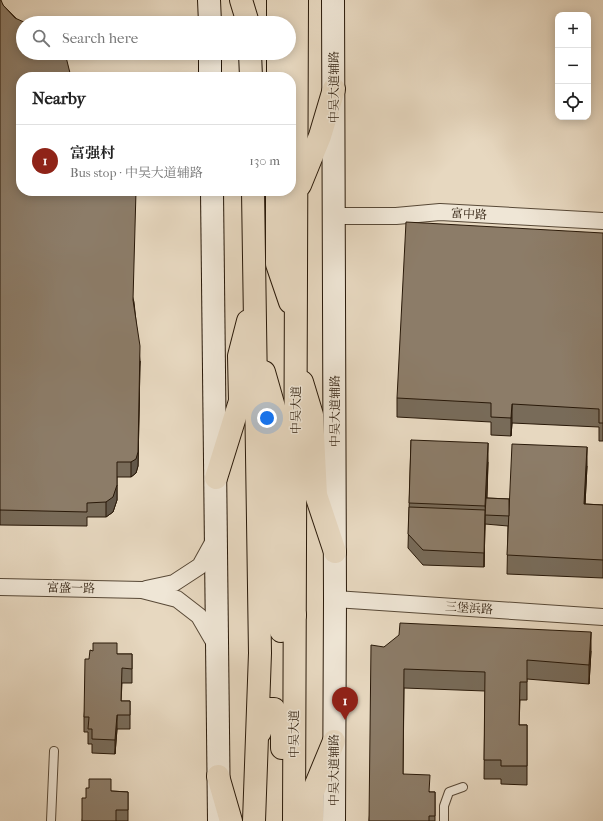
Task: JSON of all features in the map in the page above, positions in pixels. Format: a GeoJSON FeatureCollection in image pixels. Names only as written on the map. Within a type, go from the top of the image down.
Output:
{"type":"FeatureCollection","features":[{"type":"Feature","properties":{"kind":"main road"},"geometry":{"type":"LineString","coordinates":[[209,0],[210,16]]}},
{"type":"Feature","properties":{"kind":"main road"},"geometry":{"type":"LineString","coordinates":[[241,0],[247,16]]}},
{"type":"Feature","properties":{"kind":"main road"},"geometry":{"type":"LineString","coordinates":[[249,0],[249,16]]}},
{"type":"Feature","properties":{"kind":"main road"},"geometry":{"type":"LineString","coordinates":[[278,0],[278,16]]}},
{"type":"Feature","properties":{"kind":"main road","name":"中吴大道"},"geometry":{"type":"LineString","coordinates":[[296,19],[297,0]]}},
{"type":"Feature","properties":{"kind":"main road","name":"中吴大道辅路"},"geometry":{"type":"LineString","coordinates":[[333,0],[335,552],[334,821]]}},
{"type":"Feature","properties":{"kind":"main road"},"geometry":{"type":"LineString","coordinates":[[210,60],[210,72]]}},
{"type":"Feature","properties":{"kind":"main road"},"geometry":{"type":"LineString","coordinates":[[250,60],[251,72]]}},
{"type":"Feature","properties":{"kind":"main road"},"geometry":{"type":"LineString","coordinates":[[278,60],[278,72]]}},
{"type":"Feature","properties":{"kind":"main road","name":"中吴大道"},"geometry":{"type":"LineString","coordinates":[[293,72],[294,60]]}},
{"type":"Feature","properties":{"kind":"main road"},"geometry":{"type":"LineString","coordinates":[[296,177],[320,136],[334,89]]}},
{"type":"Feature","properties":{"kind":"main road"},"geometry":{"type":"LineString","coordinates":[[212,196],[219,821]]}},
{"type":"Feature","properties":{"kind":"main road"},"geometry":{"type":"LineString","coordinates":[[253,196],[260,652],[254,821]]}},
{"type":"Feature","properties":{"kind":"main road","name":"中吴大道"},"geometry":{"type":"LineString","coordinates":[[287,196],[296,319],[294,821]]}},
{"type":"Feature","properties":{"kind":"main road"},"geometry":{"type":"LineString","coordinates":[[216,478],[240,400],[238,356],[255,297]]}},
{"type":"Feature","properties":{"kind":"main road"},"geometry":{"type":"LineString","coordinates":[[256,342],[276,414],[273,614],[281,630],[287,630],[295,615]]}},
{"type":"Feature","properties":{"kind":"main road"},"geometry":{"type":"LineString","coordinates":[[296,362],[312,415],[316,495],[335,552]]}},
{"type":"Feature","properties":{"kind":"main road"},"geometry":{"type":"LineString","coordinates":[[258,738],[267,709],[274,709],[282,723],[281,821]]}},
{"type":"Feature","properties":{"kind":"main road"},"geometry":{"type":"LineString","coordinates":[[312,821],[312,794],[334,742]]}},
{"type":"Feature","properties":{"kind":"main road"},"geometry":{"type":"LineString","coordinates":[[218,776],[231,821]]}},
{"type":"Feature","properties":{"kind":"street","name":"富中路"},"geometry":{"type":"LineString","coordinates":[[334,216],[396,216],[440,212],[603,221]]}},
{"type":"Feature","properties":{"kind":"street"},"geometry":{"type":"LineString","coordinates":[[142,590],[174,583],[200,566],[216,538]]}},
{"type":"Feature","properties":{"kind":"street","name":"富盛一路"},"geometry":{"type":"LineString","coordinates":[[0,587],[142,590]]}},
{"type":"Feature","properties":{"kind":"street"},"geometry":{"type":"LineString","coordinates":[[142,590],[177,599],[188,607],[199,616],[218,648]]}},
{"type":"Feature","properties":{"kind":"street","name":"三堡浜路"},"geometry":{"type":"LineString","coordinates":[[335,599],[603,617]]}},
{"type":"Feature","properties":{"kind":"lane"},"geometry":{"type":"LineString","coordinates":[[51,821],[54,751]]}},
{"type":"Feature","properties":{"kind":"lane"},"geometry":{"type":"LineString","coordinates":[[444,821],[444,806],[449,792],[463,787]]}},
{"type":"Feature","properties":{"kind":"building"},"geometry":{"type":"Polygon","coordinates":[[[1,0],[3,5],[16,18],[16,60],[67,60],[70,72],[16,72],[16,196],[136,196],[133,300],[140,346],[138,452],[136,459],[131,462],[117,462],[117,485],[113,497],[106,502],[87,503],[87,512],[0,510],[1,0]]]}},
{"type":"Feature","properties":{"kind":"building"},"geometry":{"type":"Polygon","coordinates":[[[406,222],[603,233],[603,423],[599,423],[599,409],[512,404],[511,418],[491,417],[491,403],[397,398],[406,222]]]}},
{"type":"Feature","properties":{"kind":"building"},"geometry":{"type":"Polygon","coordinates":[[[411,440],[488,443],[485,506],[409,503],[411,440]]]}},
{"type":"Feature","properties":{"kind":"building"},"geometry":{"type":"Polygon","coordinates":[[[512,444],[587,447],[584,504],[603,505],[603,560],[507,555],[512,444]]]}},
{"type":"Feature","properties":{"kind":"building"},"geometry":{"type":"Polygon","coordinates":[[[486,498],[509,499],[509,516],[485,515],[486,498]]]}},
{"type":"Feature","properties":{"kind":"building"},"geometry":{"type":"Polygon","coordinates":[[[409,507],[485,510],[484,553],[423,550],[408,534],[409,507]]]}},
{"type":"Feature","properties":{"kind":"building"},"geometry":{"type":"Polygon","coordinates":[[[400,623],[591,632],[589,665],[527,660],[527,682],[520,682],[519,725],[527,725],[527,766],[501,766],[501,760],[484,760],[485,672],[404,669],[403,774],[430,775],[429,792],[435,792],[435,816],[429,816],[429,821],[369,821],[371,645],[384,647],[399,635],[400,623]]]}},
{"type":"Feature","properties":{"kind":"building"},"geometry":{"type":"Polygon","coordinates":[[[93,643],[117,643],[117,654],[132,654],[132,669],[122,668],[121,701],[130,701],[130,715],[117,715],[115,740],[92,739],[92,729],[88,729],[89,717],[84,717],[85,659],[89,659],[90,650],[93,651],[93,643]]]}},
{"type":"Feature","properties":{"kind":"building"},"geometry":{"type":"Polygon","coordinates":[[[89,779],[111,779],[111,791],[128,792],[128,810],[116,810],[116,821],[82,821],[82,798],[86,798],[86,788],[89,788],[89,779]]]}},
{"type":"Feature","properties":{"kind":"place","name":"富强村"},"geometry":{"type":"Point","coordinates":[345,720]}}]}
